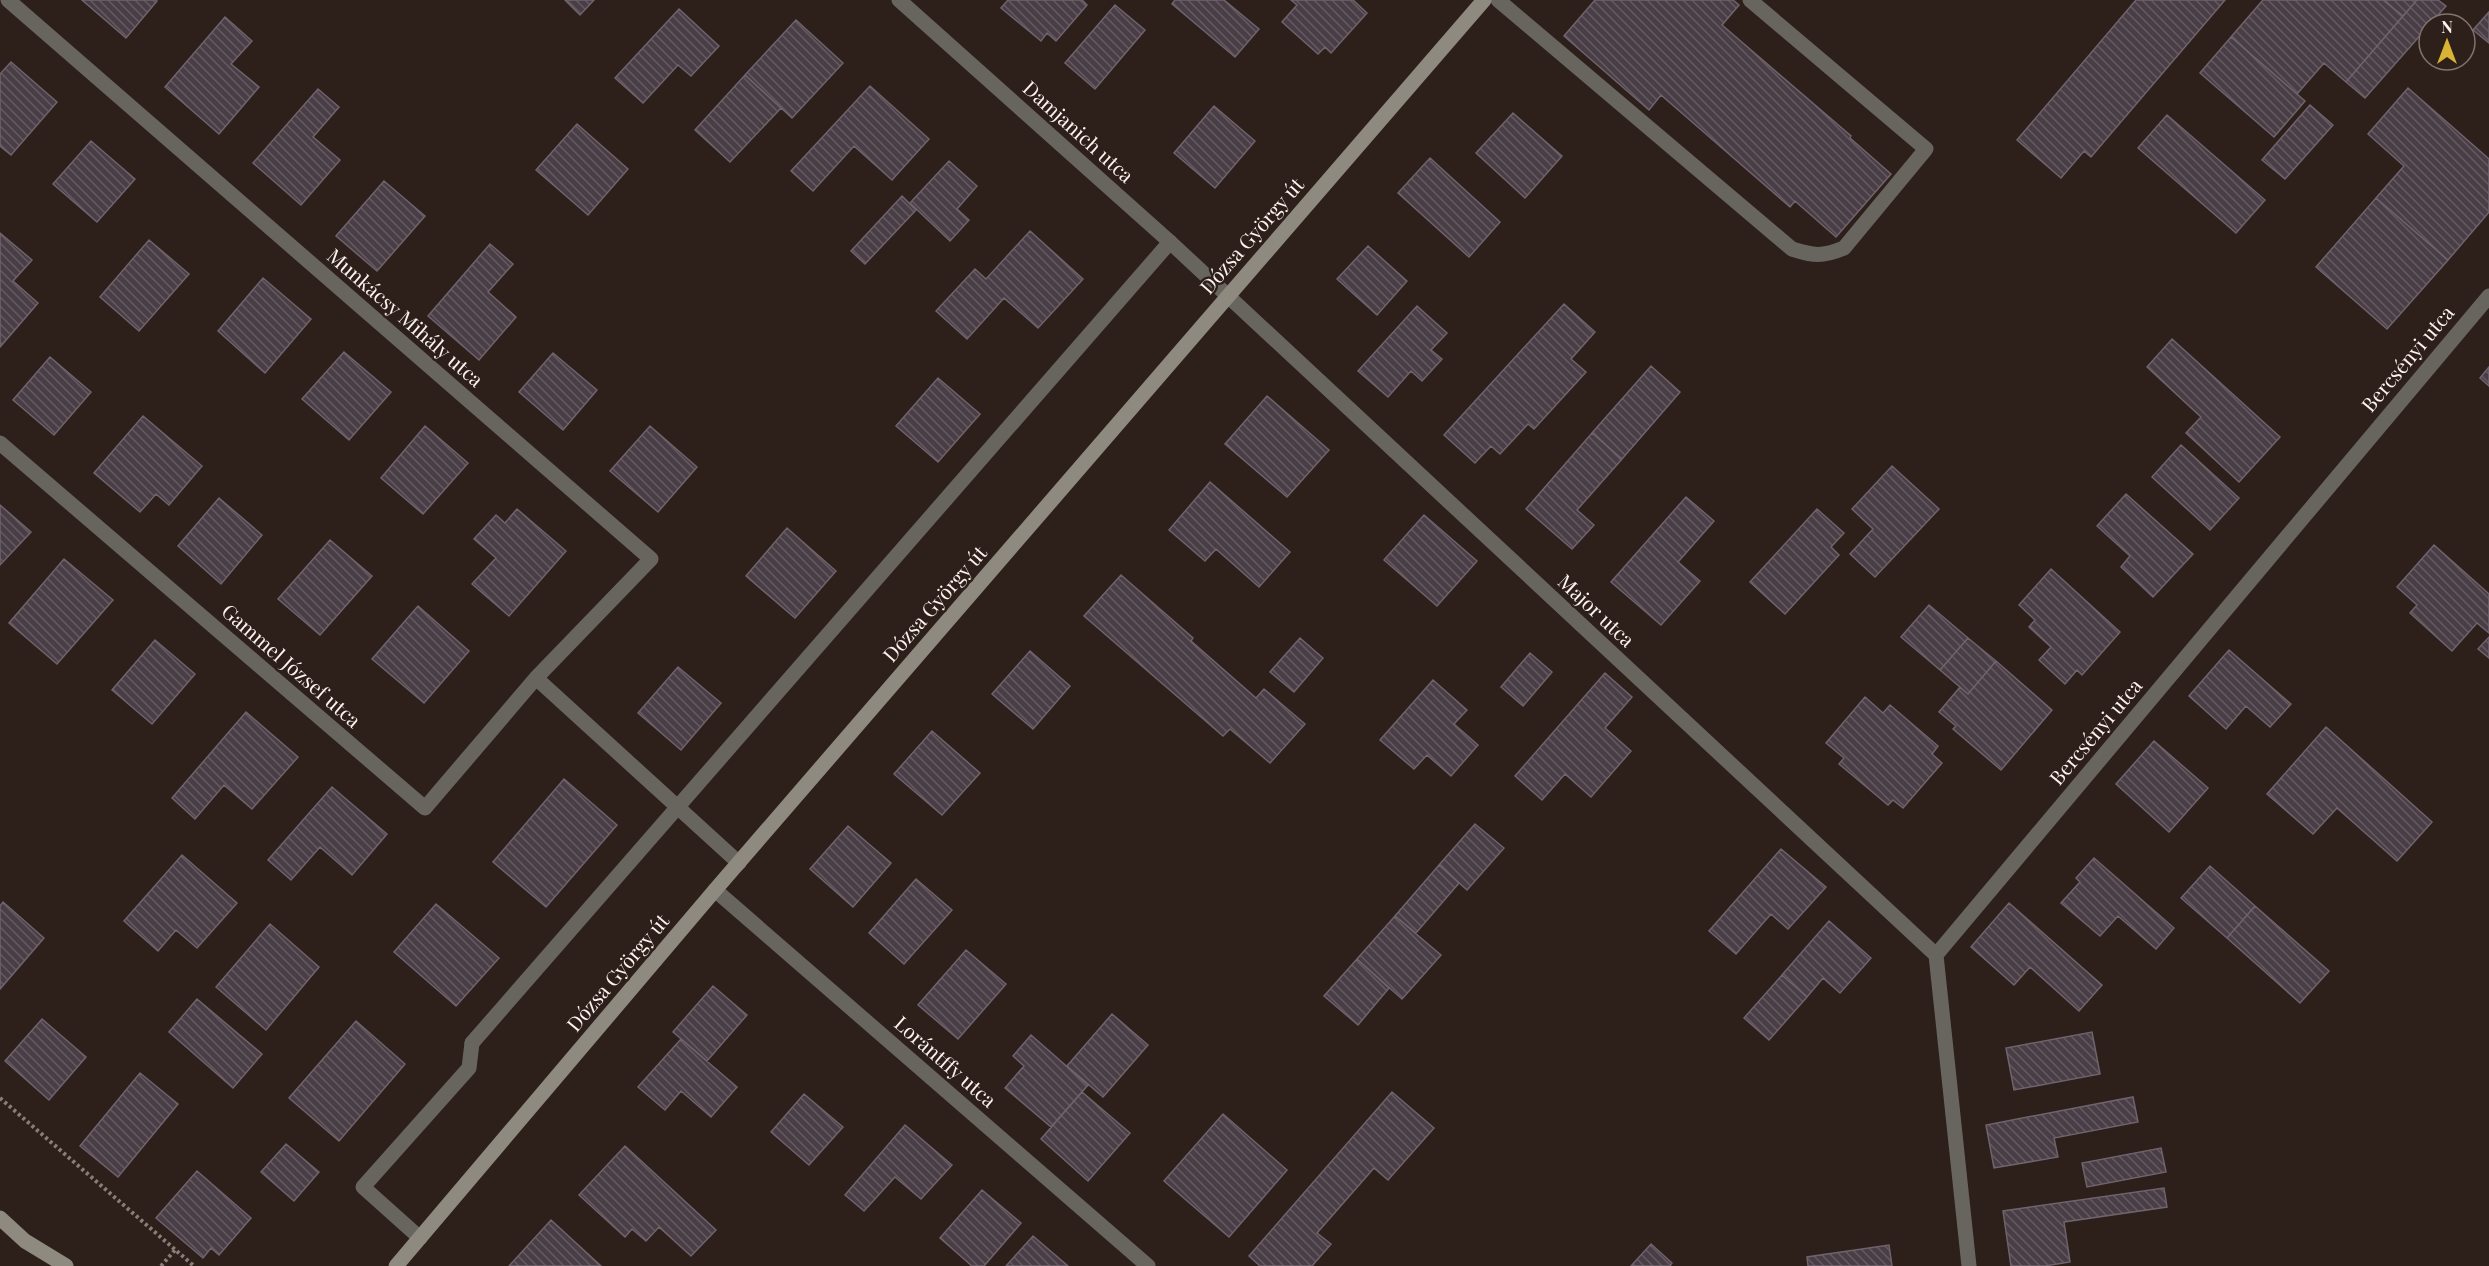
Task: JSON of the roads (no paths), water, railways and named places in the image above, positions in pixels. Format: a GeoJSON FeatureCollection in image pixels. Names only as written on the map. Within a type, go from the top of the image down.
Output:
{"type":"FeatureCollection","features":[{"type":"Feature","properties":{"kind":"main road","name":"Dózsa György út"},"geometry":{"type":"LineString","coordinates":[[396,1266],[715,890],[1484,0]]}},
{"type":"Feature","properties":{"kind":"main road"},"geometry":{"type":"LineString","coordinates":[[0,1218],[25,1240],[66,1266]]}},
{"type":"Feature","properties":{"kind":"main road"},"geometry":{"type":"LineString","coordinates":[[25,1240],[43,1266]]}},
{"type":"Feature","properties":{"kind":"street","name":"Munkácsy Mihály utca"},"geometry":{"type":"LineString","coordinates":[[8,0],[651,559],[536,678]]}},
{"type":"Feature","properties":{"kind":"street","name":"Damjanich utca"},"geometry":{"type":"LineString","coordinates":[[899,0],[1170,242],[1227,297]]}},
{"type":"Feature","properties":{"kind":"street"},"geometry":{"type":"LineString","coordinates":[[1498,0],[1792,249],[1811,255],[1827,255],[1844,248],[1926,149],[1750,0]]}},
{"type":"Feature","properties":{"kind":"street"},"geometry":{"type":"LineString","coordinates":[[420,1238],[363,1187],[469,1068],[472,1043],[1170,242]]}},
{"type":"Feature","properties":{"kind":"street","name":"Bercsényi utca"},"geometry":{"type":"LineString","coordinates":[[1936,956],[2489,296]]}},
{"type":"Feature","properties":{"kind":"street","name":"Major utca"},"geometry":{"type":"LineString","coordinates":[[1227,297],[1936,956]]}},
{"type":"Feature","properties":{"kind":"street","name":"Gammel József utca"},"geometry":{"type":"LineString","coordinates":[[0,443],[424,808],[536,678]]}},
{"type":"Feature","properties":{"kind":"street"},"geometry":{"type":"LineString","coordinates":[[536,678],[740,863]]}},
{"type":"Feature","properties":{"kind":"street","name":"Lorántffy utca"},"geometry":{"type":"LineString","coordinates":[[715,890],[1148,1266]]}},
{"type":"Feature","properties":{"kind":"street"},"geometry":{"type":"LineString","coordinates":[[1936,956],[1969,1266]]}}]}
